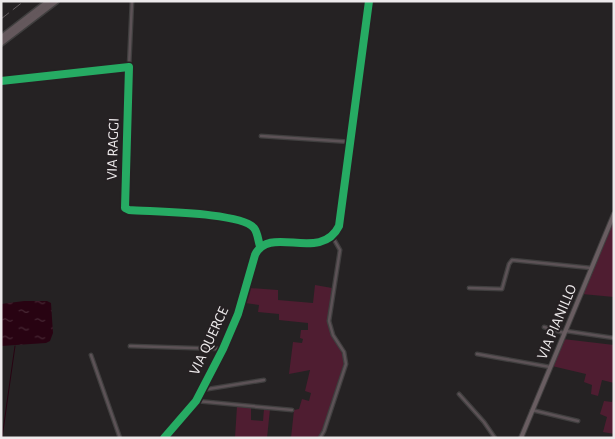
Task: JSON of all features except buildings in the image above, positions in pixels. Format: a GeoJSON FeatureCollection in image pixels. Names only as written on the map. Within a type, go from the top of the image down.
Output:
{"type":"FeatureCollection","features":[{"type":"Feature","properties":{"kind":"highway"},"geometry":{"type":"LineString","coordinates":[[1,38],[49,1]]}},
{"type":"Feature","properties":{"kind":"highway"},"geometry":{"type":"LineString","coordinates":[[1,43],[56,1]]}},
{"type":"Feature","properties":{"kind":"street"},"geometry":{"type":"LineString","coordinates":[[1,82],[130,67],[132,1]]}},
{"type":"Feature","properties":{"kind":"street"},"geometry":{"type":"LineString","coordinates":[[260,246],[272,242],[316,243],[328,240],[339,226],[369,2]]}},
{"type":"Feature","properties":{"kind":"street","name":"VIA RAGGI"},"geometry":{"type":"LineString","coordinates":[[130,67],[125,208],[129,210],[213,215],[246,223],[255,230],[260,246]]}},
{"type":"Feature","properties":{"kind":"street"},"geometry":{"type":"LineString","coordinates":[[261,136],[351,142]]}},
{"type":"Feature","properties":{"kind":"street","name":"VIA PIANILLO"},"geometry":{"type":"LineString","coordinates":[[521,438],[614,214]]}},
{"type":"Feature","properties":{"kind":"street"},"geometry":{"type":"LineString","coordinates":[[320,438],[346,364],[344,352],[333,335],[329,321],[340,250],[332,236]]}},
{"type":"Feature","properties":{"kind":"street","name":"VIA QUERCE"},"geometry":{"type":"LineString","coordinates":[[164,438],[196,400],[223,349],[238,314],[255,255],[260,246]]}},
{"type":"Feature","properties":{"kind":"street"},"geometry":{"type":"LineString","coordinates":[[469,288],[502,289],[509,264],[512,260],[591,268]]}},
{"type":"Feature","properties":{"kind":"street"},"geometry":{"type":"LineString","coordinates":[[544,327],[564,332],[614,338]]}},
{"type":"Feature","properties":{"kind":"street"},"geometry":{"type":"LineString","coordinates":[[130,346],[223,349]]}},
{"type":"Feature","properties":{"kind":"street"},"geometry":{"type":"LineString","coordinates":[[477,354],[550,367]]}},
{"type":"Feature","properties":{"kind":"street"},"geometry":{"type":"LineString","coordinates":[[92,356],[120,438]]}},
{"type":"Feature","properties":{"kind":"street"},"geometry":{"type":"LineString","coordinates":[[202,390],[264,380]]}},
{"type":"Feature","properties":{"kind":"street"},"geometry":{"type":"LineString","coordinates":[[458,394],[484,422],[495,438]]}},
{"type":"Feature","properties":{"kind":"street"},"geometry":{"type":"LineString","coordinates":[[196,400],[292,410]]}},
{"type":"Feature","properties":{"kind":"street"},"geometry":{"type":"LineString","coordinates":[[532,410],[578,421]]}},
{"type":"Feature","properties":{"kind":"shaded area"},"geometry":{"type":"Polygon","coordinates":[[[612,222],[614,222],[614,297],[582,294],[612,222]]]}},
{"type":"Feature","properties":{"kind":"shaded area"},"geometry":{"type":"Polygon","coordinates":[[[315,285],[332,288],[328,325],[342,353],[344,363],[324,426],[318,438],[291,438],[294,410],[299,409],[302,399],[309,401],[311,393],[305,391],[310,370],[289,374],[293,342],[302,343],[303,339],[300,338],[301,330],[308,330],[308,323],[279,320],[279,314],[258,312],[259,305],[245,303],[249,288],[278,290],[278,300],[313,303],[315,285]]]}},
{"type":"Feature","properties":{"kind":"shaded area"},"geometry":{"type":"Polygon","coordinates":[[[563,339],[614,345],[614,383],[602,380],[598,396],[591,394],[592,385],[584,382],[586,374],[552,366],[563,339]]]}},
{"type":"Feature","properties":{"kind":"shaded area"},"geometry":{"type":"Polygon","coordinates":[[[614,396],[614,434],[603,432],[607,417],[600,414],[604,401],[612,402],[614,396]]]}},
{"type":"Feature","properties":{"kind":"shaded area"},"geometry":{"type":"Polygon","coordinates":[[[237,406],[251,406],[251,420],[263,421],[264,409],[270,409],[267,438],[235,438],[237,406]]]}},
{"type":"Feature","properties":{"kind":"water"},"geometry":{"type":"Polygon","coordinates":[[[47,301],[51,303],[53,333],[50,341],[46,343],[1,346],[1,304],[47,301]]]}},
{"type":"Feature","properties":{"kind":"waterway"},"geometry":{"type":"LineString","coordinates":[[2,438],[15,346]]}},
{"type":"Feature","properties":{"kind":"railway"},"geometry":{"type":"LineString","coordinates":[[1,19],[24,1]]}},
{"type":"Feature","properties":{"kind":"cycle path"},"geometry":{"type":"LineString","coordinates":[[164,438],[196,401],[223,349],[238,314],[255,255],[262,246],[283,242],[320,242],[331,237],[339,226],[369,1]]}},
{"type":"Feature","properties":{"kind":"cycle path"},"geometry":{"type":"LineString","coordinates":[[1,81],[129,67],[125,208],[129,210],[195,214],[232,219],[246,223],[254,228],[260,246]]}}]}
